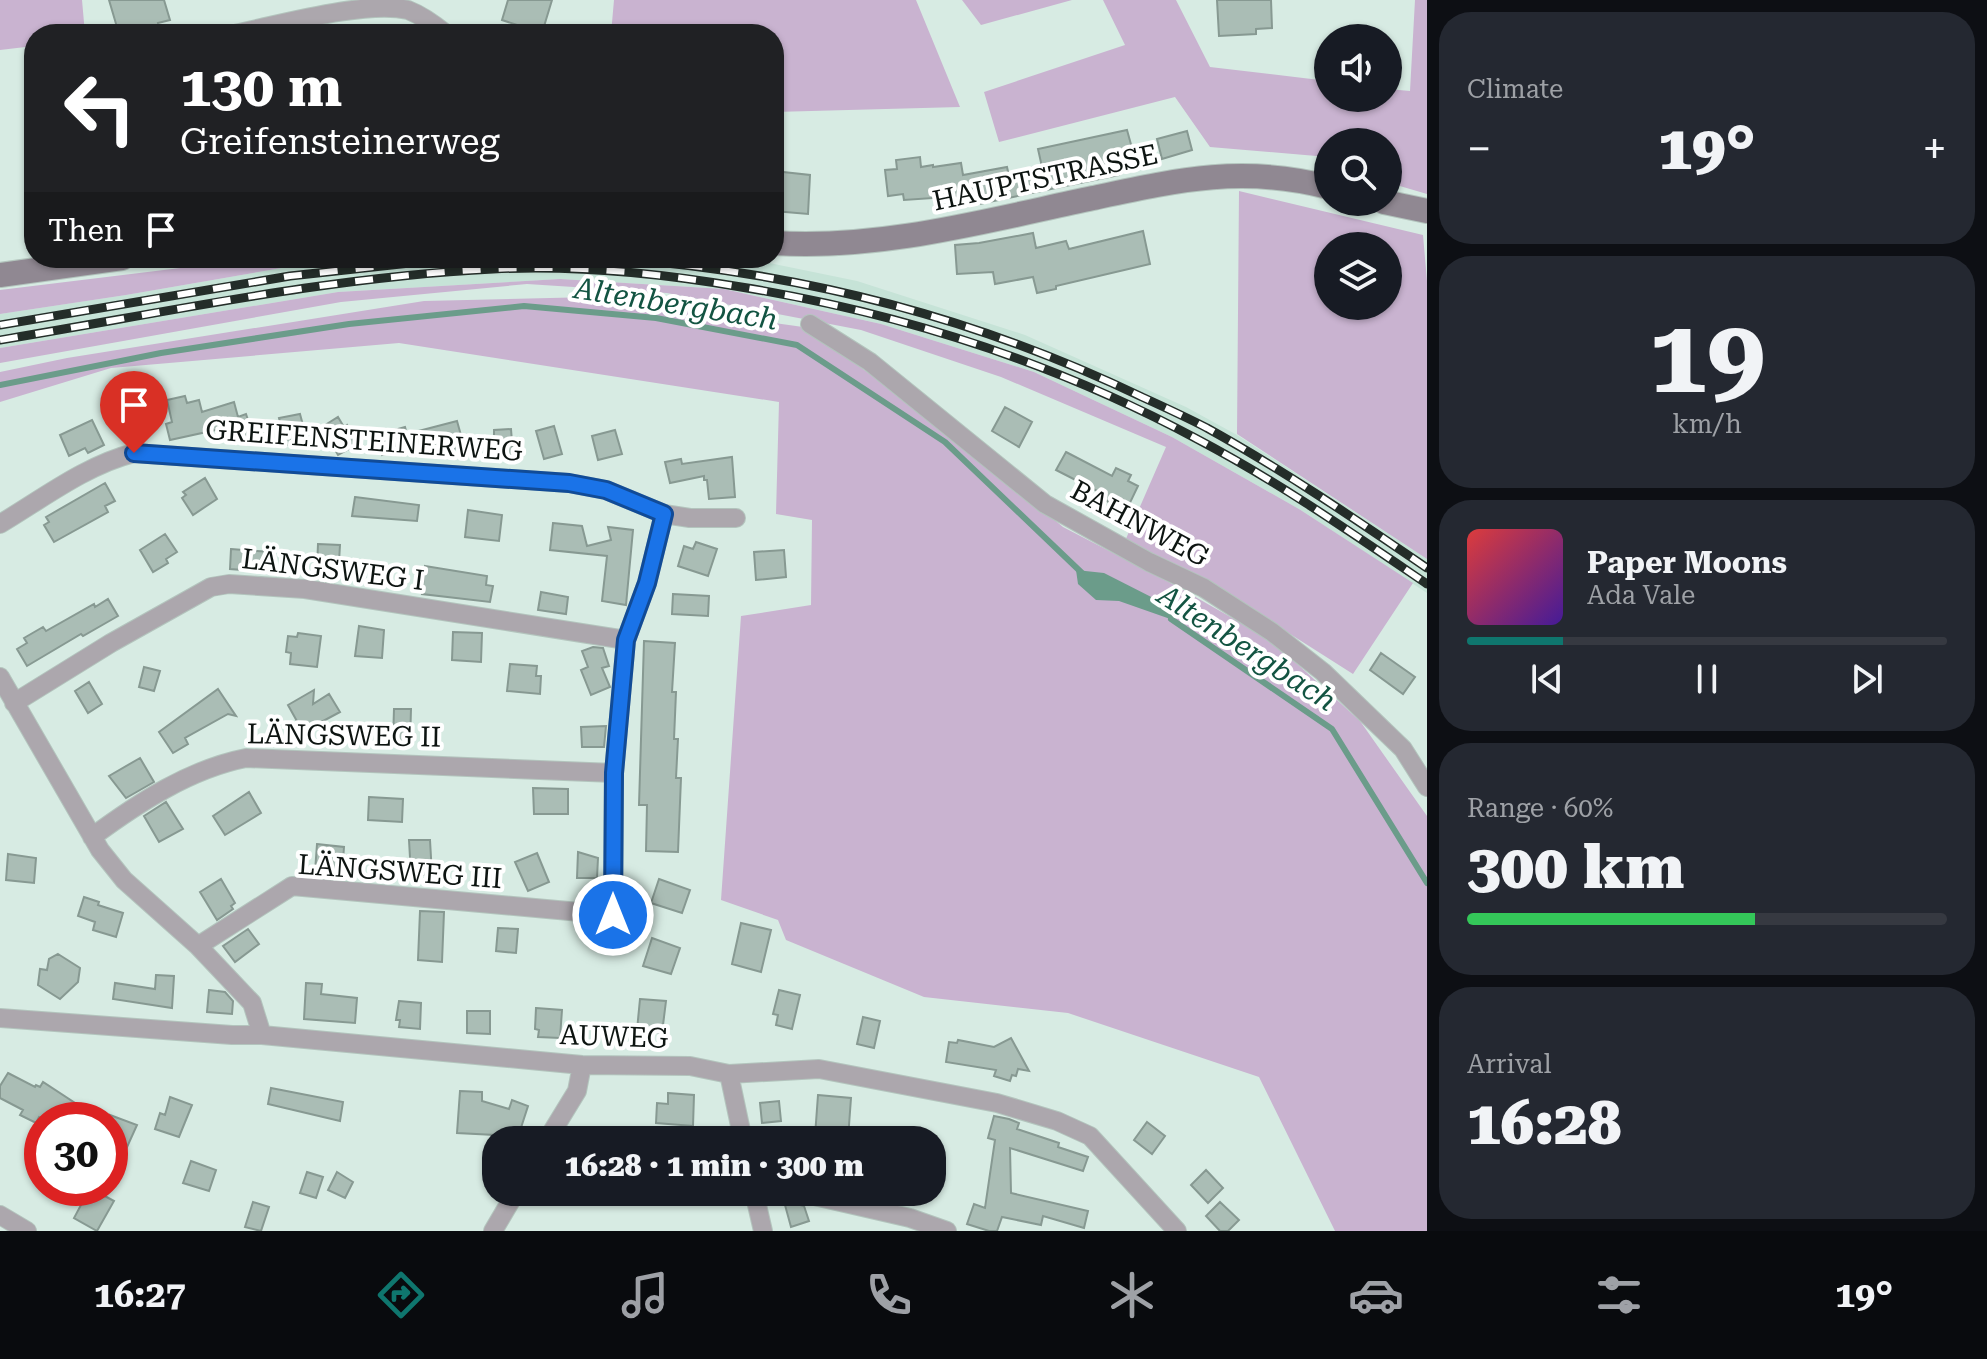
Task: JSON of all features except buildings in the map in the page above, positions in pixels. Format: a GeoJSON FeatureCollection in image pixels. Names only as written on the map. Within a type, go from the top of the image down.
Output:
{"type":"FeatureCollection","features":[{"type":"Feature","properties":{"kind":"main road","name":"HAUPTSTRASSE"},"geometry":{"type":"LineString","coordinates":[[784,244],[890,238],[1180,180],[1229,174],[1298,179],[1314,183]]}},
{"type":"Feature","properties":{"kind":"main road"},"geometry":{"type":"LineString","coordinates":[[1402,206],[1427,211]]}},
{"type":"Feature","properties":{"kind":"main road"},"geometry":{"type":"LineString","coordinates":[[0,275],[50,268]]}},
{"type":"Feature","properties":{"kind":"street"},"geometry":{"type":"LineString","coordinates":[[281,24],[346,10],[379,7],[409,11],[430,24]]}},
{"type":"Feature","properties":{"kind":"street","name":"BAHNWEG"},"geometry":{"type":"LineString","coordinates":[[810,324],[870,362],[1045,504],[1149,562],[1204,588],[1272,632],[1323,672],[1403,749],[1427,787]]}},
{"type":"Feature","properties":{"kind":"street","name":"GREIFENSTEINERWEG"},"geometry":{"type":"LineString","coordinates":[[0,524],[108,461],[134,453],[569,483],[606,490],[664,514],[690,518],[736,518]]}},
{"type":"Feature","properties":{"kind":"street"},"geometry":{"type":"LineString","coordinates":[[614,773],[626,640],[647,583],[664,514]]}},
{"type":"Feature","properties":{"kind":"street","name":"LÄNGSWEG I"},"geometry":{"type":"LineString","coordinates":[[14,703],[111,643],[211,587],[229,584],[305,589],[626,640]]}},
{"type":"Feature","properties":{"kind":"street"},"geometry":{"type":"LineString","coordinates":[[0,677],[92,837],[124,880],[198,946],[252,1003],[262,1035]]}},
{"type":"Feature","properties":{"kind":"street","name":"LÄNGSWEG II"},"geometry":{"type":"LineString","coordinates":[[92,837],[121,815],[193,775],[246,758],[614,773]]}},
{"type":"Feature","properties":{"kind":"street","name":"LÄNGSWEG III"},"geometry":{"type":"LineString","coordinates":[[198,946],[292,886],[613,915],[614,773]]}},
{"type":"Feature","properties":{"kind":"street","name":"AUWEG"},"geometry":{"type":"LineString","coordinates":[[0,1018],[262,1035],[582,1065],[690,1066],[729,1074],[819,1069],[997,1103],[1057,1121],[1090,1136],[1177,1231]]}},
{"type":"Feature","properties":{"kind":"street"},"geometry":{"type":"LineString","coordinates":[[556,1126],[577,1091],[582,1065]]}},
{"type":"Feature","properties":{"kind":"street"},"geometry":{"type":"LineString","coordinates":[[729,1074],[740,1126]]}},
{"type":"Feature","properties":{"kind":"street"},"geometry":{"type":"LineString","coordinates":[[493,1231],[508,1206]]}},
{"type":"Feature","properties":{"kind":"street"},"geometry":{"type":"LineString","coordinates":[[757,1206],[763,1231]]}},
{"type":"Feature","properties":{"kind":"street"},"geometry":{"type":"LineString","coordinates":[[858,1206],[910,1218],[947,1231]]}},
{"type":"Feature","properties":{"kind":"street"},"geometry":{"type":"LineString","coordinates":[[0,1215],[27,1231]]}},
{"type":"Feature","properties":{"kind":"shaded area"},"geometry":{"type":"Polygon","coordinates":[[[0,0],[82,0],[84,24],[24,24],[24,47],[0,50],[0,0]]]}},
{"type":"Feature","properties":{"kind":"shaded area"},"geometry":{"type":"Polygon","coordinates":[[[614,0],[916,0],[960,107],[784,112],[784,24],[612,24],[614,0]]]}},
{"type":"Feature","properties":{"kind":"shaded area"},"geometry":{"type":"Polygon","coordinates":[[[962,0],[1072,0],[981,25],[962,0]]]}},
{"type":"Feature","properties":{"kind":"shaded area"},"geometry":{"type":"Polygon","coordinates":[[[1103,0],[1176,0],[1210,67],[1314,79],[1314,112],[1402,112],[1402,90],[1410,91],[1415,0],[1427,0],[1427,194],[1402,187],[1402,128],[1314,128],[1314,156],[1210,147],[1175,97],[999,142],[984,92],[1125,45],[1103,0]]]}},
{"type":"Feature","properties":{"kind":"shaded area"},"geometry":{"type":"Polygon","coordinates":[[[1239,191],[1314,209],[1314,216],[1344,216],[1423,235],[1427,281],[1427,559],[1237,434],[1239,191]]]}},
{"type":"Feature","properties":{"kind":"shaded area"},"geometry":{"type":"Polygon","coordinates":[[[784,266],[857,281],[1025,335],[1186,407],[1237,435],[1427,559],[1427,593],[1299,509],[1172,437],[1034,372],[881,324],[724,289],[560,279],[338,292],[0,348],[0,314],[281,268],[784,266]]]}},
{"type":"Feature","properties":{"kind":"shaded area"},"geometry":{"type":"Polygon","coordinates":[[[180,268],[281,268],[0,314],[0,290],[180,268]]]}},
{"type":"Feature","properties":{"kind":"shaded area"},"geometry":{"type":"Polygon","coordinates":[[[560,279],[724,289],[881,324],[1034,372],[1172,437],[1299,509],[1413,583],[1353,674],[1213,585],[1125,541],[1166,447],[1001,377],[861,330],[667,293],[527,284],[341,302],[0,363],[0,348],[338,292],[560,279]]]}},
{"type":"Feature","properties":{"kind":"shaded area"},"geometry":{"type":"Polygon","coordinates":[[[592,297],[803,327],[937,421],[1063,527],[1271,640],[1360,721],[1427,816],[1427,1231],[1335,1231],[1259,1077],[1068,1013],[924,997],[786,940],[778,920],[721,900],[741,616],[811,605],[812,520],[776,514],[779,402],[399,343],[111,368],[0,402],[0,372],[67,358],[424,301],[592,297]]]}},
{"type":"Feature","properties":{"kind":"shaded area"},"geometry":{"type":"Polygon","coordinates":[[[1076,570],[1104,573],[1167,605],[1176,621],[1119,601],[1096,600],[1078,584],[1076,570]]]}},
{"type":"Feature","properties":{"kind":"waterway","name":"Altenbergbach"},"geometry":{"type":"LineString","coordinates":[[0,385],[161,353],[349,324],[524,306],[656,318],[797,345],[945,442],[1082,573]]}},
{"type":"Feature","properties":{"kind":"waterway","name":"Altenbergbach"},"geometry":{"type":"LineString","coordinates":[[1171,619],[1332,729],[1427,883]]}},
{"type":"Feature","properties":{"kind":"railway"},"geometry":{"type":"LineString","coordinates":[[0,325],[290,276],[364,268]]}},
{"type":"Feature","properties":{"kind":"railway"},"geometry":{"type":"LineString","coordinates":[[0,340],[245,297],[431,273],[524,268],[586,269],[741,287],[918,326],[1088,386],[1143,411],[1256,472],[1427,584]]}},
{"type":"Feature","properties":{"kind":"railway"},"geometry":{"type":"LineString","coordinates":[[705,268],[817,287],[884,303],[950,322],[1079,369],[1167,408],[1235,444],[1427,568]]}},
{"type":"Feature","properties":{"kind":"route"},"geometry":{"type":"LineString","coordinates":[[134,453],[569,483],[606,490],[664,514],[647,583],[626,640],[614,773],[613,915]]}}]}
